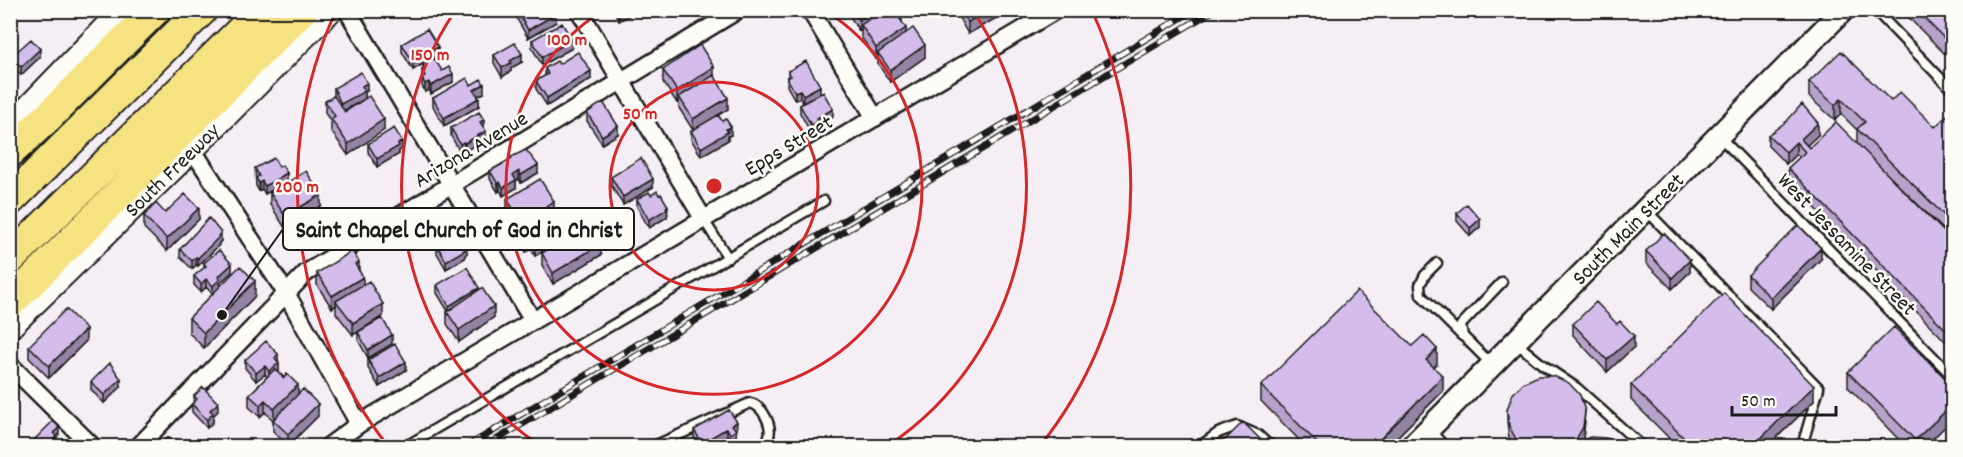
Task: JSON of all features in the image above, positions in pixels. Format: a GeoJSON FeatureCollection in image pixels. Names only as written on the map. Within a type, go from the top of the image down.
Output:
{"type":"FeatureCollection","features":[{"type":"Feature","properties":{"kind":"highway"},"geometry":{"type":"LineString","coordinates":[[10,152],[155,10]]}},
{"type":"Feature","properties":{"kind":"highway"},"geometry":{"type":"LineString","coordinates":[[10,200],[202,10]]}},
{"type":"Feature","properties":{"kind":"highway"},"geometry":{"type":"LineString","coordinates":[[10,259],[262,10]]}},
{"type":"Feature","properties":{"kind":"highway"},"geometry":{"type":"LineString","coordinates":[[10,303],[302,10]]}},
{"type":"Feature","properties":{"kind":"main road","name":"South Freeway"},"geometry":{"type":"LineString","coordinates":[[10,326],[192,149],[330,10]]}},
{"type":"Feature","properties":{"kind":"main road"},"geometry":{"type":"LineString","coordinates":[[10,127],[118,12]]}},
{"type":"Feature","properties":{"kind":"street"},"geometry":{"type":"LineString","coordinates":[[347,10],[533,321]]}},
{"type":"Feature","properties":{"kind":"street"},"geometry":{"type":"LineString","coordinates":[[579,10],[705,220]]}},
{"type":"Feature","properties":{"kind":"street","name":"Arizona Avenue"},"geometry":{"type":"LineString","coordinates":[[139,447],[306,273],[738,10]]}},
{"type":"Feature","properties":{"kind":"street"},"geometry":{"type":"LineString","coordinates":[[810,10],[875,118]]}},
{"type":"Feature","properties":{"kind":"street","name":"South Main Street"},"geometry":{"type":"LineString","coordinates":[[1412,447],[1843,10]]}},
{"type":"Feature","properties":{"kind":"street","name":"Epps Street"},"geometry":{"type":"LineString","coordinates":[[329,447],[359,424],[705,220],[1048,13]]}},
{"type":"Feature","properties":{"kind":"street"},"geometry":{"type":"LineString","coordinates":[[192,149],[286,293],[359,424]]}},
{"type":"Feature","properties":{"kind":"street"},"geometry":{"type":"LineString","coordinates":[[10,365],[92,447]]}},
{"type":"Feature","properties":{"kind":"lane"},"geometry":{"type":"LineString","coordinates":[[1875,10],[1953,90]]}},
{"type":"Feature","properties":{"kind":"lane","name":"West Jessamine Street"},"geometry":{"type":"LineString","coordinates":[[1718,136],[1953,376]]}},
{"type":"Feature","properties":{"kind":"lane"},"geometry":{"type":"LineString","coordinates":[[406,447],[824,201]]}},
{"type":"Feature","properties":{"kind":"lane"},"geometry":{"type":"LineString","coordinates":[[1646,209],[1819,388],[1802,447]]}},
{"type":"Feature","properties":{"kind":"lane"},"geometry":{"type":"LineString","coordinates":[[705,220],[728,258]]}},
{"type":"Feature","properties":{"kind":"lane"},"geometry":{"type":"LineString","coordinates":[[1437,262],[1425,275],[1420,285],[1421,295],[1492,365]]}},
{"type":"Feature","properties":{"kind":"lane"},"geometry":{"type":"LineString","coordinates":[[1462,336],[1461,325],[1502,282]]}},
{"type":"Feature","properties":{"kind":"lane"},"geometry":{"type":"LineString","coordinates":[[1515,342],[1577,388],[1642,447]]}},
{"type":"Feature","properties":{"kind":"lane"},"geometry":{"type":"LineString","coordinates":[[654,447],[750,403],[759,407],[768,423],[770,432],[763,447]]}},
{"type":"Feature","properties":{"kind":"lane"},"geometry":{"type":"LineString","coordinates":[[1200,447],[1218,433],[1237,426],[1258,435],[1270,447]]}},
{"type":"Feature","properties":{"kind":"lane"},"geometry":{"type":"LineString","coordinates":[[1428,429],[1444,447]]}},
{"type":"Feature","properties":{"kind":"building"},"geometry":{"type":"Polygon","coordinates":[[[518,10],[554,10],[556,14],[528,30],[518,10]]]}},
{"type":"Feature","properties":{"kind":"building"},"geometry":{"type":"Polygon","coordinates":[[[853,10],[874,10],[859,20],[853,10]]]}},
{"type":"Feature","properties":{"kind":"building"},"geometry":{"type":"Polygon","coordinates":[[[883,10],[900,10],[902,14],[898,16],[906,28],[876,48],[861,25],[883,10]]]}},
{"type":"Feature","properties":{"kind":"building"},"geometry":{"type":"Polygon","coordinates":[[[961,10],[989,10],[968,22],[961,10]]]}},
{"type":"Feature","properties":{"kind":"building"},"geometry":{"type":"Polygon","coordinates":[[[1916,10],[1953,10],[1953,47],[1916,10]]]}},
{"type":"Feature","properties":{"kind":"building"},"geometry":{"type":"Polygon","coordinates":[[[562,23],[572,40],[542,57],[532,40],[562,23]]]}},
{"type":"Feature","properties":{"kind":"building"},"geometry":{"type":"Polygon","coordinates":[[[913,28],[925,45],[890,70],[878,53],[913,28]]]}},
{"type":"Feature","properties":{"kind":"building"},"geometry":{"type":"Polygon","coordinates":[[[427,29],[438,47],[413,62],[402,44],[427,29]]]}},
{"type":"Feature","properties":{"kind":"building"},"geometry":{"type":"Polygon","coordinates":[[[31,39],[40,49],[21,67],[11,57],[31,39]]]}},
{"type":"Feature","properties":{"kind":"building"},"geometry":{"type":"Polygon","coordinates":[[[515,43],[522,54],[502,68],[494,55],[515,43]]]}},
{"type":"Feature","properties":{"kind":"building"},"geometry":{"type":"Polygon","coordinates":[[[700,45],[714,67],[677,91],[663,70],[700,45]]]}},
{"type":"Feature","properties":{"kind":"building"},"geometry":{"type":"Polygon","coordinates":[[[1841,51],[1891,101],[1900,92],[1935,127],[1953,110],[1953,224],[1857,129],[1865,122],[1841,99],[1835,105],[1809,82],[1841,51]]]}},
{"type":"Feature","properties":{"kind":"building"},"geometry":{"type":"Polygon","coordinates":[[[578,52],[591,71],[547,98],[536,81],[548,74],[545,68],[557,61],[559,64],[578,52]]]}},
{"type":"Feature","properties":{"kind":"building"},"geometry":{"type":"Polygon","coordinates":[[[434,58],[442,71],[449,67],[453,74],[431,86],[429,82],[425,84],[422,70],[425,68],[423,64],[434,58]]]}},
{"type":"Feature","properties":{"kind":"building"},"geometry":{"type":"Polygon","coordinates":[[[806,61],[820,86],[803,95],[800,90],[795,92],[787,78],[791,76],[788,71],[806,61]]]}},
{"type":"Feature","properties":{"kind":"building"},"geometry":{"type":"Polygon","coordinates":[[[361,72],[367,83],[362,86],[365,91],[341,104],[334,88],[361,72]]]}},
{"type":"Feature","properties":{"kind":"building"},"geometry":{"type":"Polygon","coordinates":[[[714,75],[728,98],[693,119],[679,97],[714,75]]]}},
{"type":"Feature","properties":{"kind":"building"},"geometry":{"type":"Polygon","coordinates":[[[467,78],[471,85],[481,79],[484,84],[474,90],[479,98],[444,118],[433,98],[467,78]]]}},
{"type":"Feature","properties":{"kind":"building"},"geometry":{"type":"Polygon","coordinates":[[[823,92],[833,109],[817,118],[818,120],[811,125],[800,105],[823,92]]]}},
{"type":"Feature","properties":{"kind":"building"},"geometry":{"type":"Polygon","coordinates":[[[334,96],[345,112],[369,96],[384,119],[348,144],[331,119],[335,116],[325,101],[334,96]]]}},
{"type":"Feature","properties":{"kind":"building"},"geometry":{"type":"Polygon","coordinates":[[[603,102],[618,126],[602,136],[587,113],[603,102]]]}},
{"type":"Feature","properties":{"kind":"building"},"geometry":{"type":"Polygon","coordinates":[[[1802,104],[1818,123],[1801,139],[1809,148],[1836,122],[1953,241],[1953,337],[1788,168],[1805,152],[1796,142],[1786,152],[1768,135],[1787,121],[1802,104]]]}},
{"type":"Feature","properties":{"kind":"building"},"geometry":{"type":"Polygon","coordinates":[[[479,112],[484,120],[480,122],[486,131],[460,144],[451,128],[479,112]]]}},
{"type":"Feature","properties":{"kind":"building"},"geometry":{"type":"Polygon","coordinates":[[[718,115],[722,121],[726,119],[731,127],[726,129],[728,132],[701,148],[691,131],[718,115]]]}},
{"type":"Feature","properties":{"kind":"building"},"geometry":{"type":"Polygon","coordinates":[[[394,128],[402,141],[398,144],[399,146],[377,159],[368,144],[394,128]]]}},
{"type":"Feature","properties":{"kind":"building"},"geometry":{"type":"Polygon","coordinates":[[[526,150],[538,165],[521,175],[519,171],[513,175],[516,180],[503,188],[490,171],[526,150]]]}},
{"type":"Feature","properties":{"kind":"building"},"geometry":{"type":"Polygon","coordinates":[[[274,158],[279,167],[282,165],[287,173],[265,186],[256,178],[259,176],[255,168],[274,158]]]}},
{"type":"Feature","properties":{"kind":"building"},"geometry":{"type":"Polygon","coordinates":[[[641,158],[653,179],[623,197],[611,177],[641,158]]]}},
{"type":"Feature","properties":{"kind":"building"},"geometry":{"type":"Polygon","coordinates":[[[306,171],[321,195],[285,216],[270,193],[306,171]]]}},
{"type":"Feature","properties":{"kind":"building"},"geometry":{"type":"Polygon","coordinates":[[[540,179],[554,201],[522,222],[507,199],[540,179]]]}},
{"type":"Feature","properties":{"kind":"building"},"geometry":{"type":"Polygon","coordinates":[[[657,191],[668,206],[667,209],[649,220],[637,199],[649,192],[651,195],[657,191]]]}},
{"type":"Feature","properties":{"kind":"building"},"geometry":{"type":"Polygon","coordinates":[[[185,194],[199,208],[167,239],[144,216],[156,203],[165,213],[185,194]]]}},
{"type":"Feature","properties":{"kind":"building"},"geometry":{"type":"Polygon","coordinates":[[[1467,204],[1480,219],[1470,228],[1457,213],[1467,204]]]}},
{"type":"Feature","properties":{"kind":"building"},"geometry":{"type":"Polygon","coordinates":[[[439,207],[441,210],[444,207],[453,221],[448,223],[450,226],[433,237],[432,235],[429,237],[424,229],[428,227],[422,218],[439,207]]]}},
{"type":"Feature","properties":{"kind":"building"},"geometry":{"type":"Polygon","coordinates":[[[209,218],[221,233],[198,258],[192,261],[180,249],[209,218]]]}},
{"type":"Feature","properties":{"kind":"building"},"geometry":{"type":"Polygon","coordinates":[[[589,224],[601,244],[553,273],[542,253],[589,224]]]}},
{"type":"Feature","properties":{"kind":"building"},"geometry":{"type":"Polygon","coordinates":[[[1798,225],[1821,248],[1771,298],[1748,275],[1798,225]]]}},
{"type":"Feature","properties":{"kind":"building"},"geometry":{"type":"Polygon","coordinates":[[[1664,233],[1690,260],[1672,278],[1646,251],[1664,233]]]}},
{"type":"Feature","properties":{"kind":"building"},"geometry":{"type":"Polygon","coordinates":[[[455,235],[457,238],[462,236],[467,245],[463,247],[465,250],[446,261],[437,245],[455,235]]]}},
{"type":"Feature","properties":{"kind":"building"},"geometry":{"type":"Polygon","coordinates":[[[219,250],[232,264],[218,277],[220,279],[213,286],[206,279],[201,284],[194,276],[206,266],[204,263],[219,250]]]}},
{"type":"Feature","properties":{"kind":"building"},"geometry":{"type":"Polygon","coordinates":[[[352,251],[359,262],[355,264],[363,277],[332,296],[317,273],[352,251]]]}},
{"type":"Feature","properties":{"kind":"building"},"geometry":{"type":"Polygon","coordinates":[[[240,266],[255,281],[204,333],[189,318],[240,266]]]}},
{"type":"Feature","properties":{"kind":"building"},"geometry":{"type":"Polygon","coordinates":[[[467,267],[479,288],[449,306],[437,285],[467,267]]]}},
{"type":"Feature","properties":{"kind":"building"},"geometry":{"type":"Polygon","coordinates":[[[369,281],[383,304],[353,323],[336,301],[369,281]]]}},
{"type":"Feature","properties":{"kind":"building"},"geometry":{"type":"Polygon","coordinates":[[[482,288],[494,306],[459,330],[447,312],[482,288]]]}},
{"type":"Feature","properties":{"kind":"building"},"geometry":{"type":"Polygon","coordinates":[[[1357,291],[1412,346],[1424,335],[1437,349],[1426,360],[1443,376],[1372,447],[1321,447],[1261,386],[1357,291]]]}},
{"type":"Feature","properties":{"kind":"building"},"geometry":{"type":"Polygon","coordinates":[[[1724,293],[1814,386],[1752,447],[1693,447],[1631,385],[1724,293]]]}},
{"type":"Feature","properties":{"kind":"building"},"geometry":{"type":"Polygon","coordinates":[[[1596,302],[1617,324],[1620,321],[1634,336],[1607,360],[1573,324],[1596,302]]]}},
{"type":"Feature","properties":{"kind":"building"},"geometry":{"type":"Polygon","coordinates":[[[66,309],[86,329],[49,366],[29,346],[66,309]]]}},
{"type":"Feature","properties":{"kind":"building"},"geometry":{"type":"Polygon","coordinates":[[[382,318],[392,335],[368,350],[358,332],[382,318]]]}},
{"type":"Feature","properties":{"kind":"building"},"geometry":{"type":"Polygon","coordinates":[[[1894,327],[1953,386],[1953,404],[1915,440],[1848,372],[1894,327]]]}},
{"type":"Feature","properties":{"kind":"building"},"geometry":{"type":"Polygon","coordinates":[[[266,341],[278,354],[275,358],[279,363],[269,371],[265,366],[256,373],[245,360],[266,341]]]}},
{"type":"Feature","properties":{"kind":"building"},"geometry":{"type":"Polygon","coordinates":[[[395,344],[406,362],[379,378],[368,360],[395,344]]]}},
{"type":"Feature","properties":{"kind":"building"},"geometry":{"type":"Polygon","coordinates":[[[110,363],[121,379],[104,395],[91,382],[110,363]]]}},
{"type":"Feature","properties":{"kind":"building"},"geometry":{"type":"Polygon","coordinates":[[[275,369],[284,378],[287,374],[298,385],[274,409],[265,400],[260,405],[249,395],[275,369]]]}},
{"type":"Feature","properties":{"kind":"building"},"geometry":{"type":"Polygon","coordinates":[[[1538,376],[1554,376],[1569,383],[1580,395],[1585,411],[1583,427],[1575,441],[1567,447],[1526,447],[1517,441],[1509,426],[1507,410],[1512,395],[1523,383],[1538,376]]]}},
{"type":"Feature","properties":{"kind":"building"},"geometry":{"type":"Polygon","coordinates":[[[203,387],[218,403],[210,410],[213,413],[207,420],[192,404],[197,399],[194,396],[203,387]]]}},
{"type":"Feature","properties":{"kind":"building"},"geometry":{"type":"Polygon","coordinates":[[[303,389],[318,404],[288,434],[273,420],[303,389]]]}},
{"type":"Feature","properties":{"kind":"building"},"geometry":{"type":"Polygon","coordinates":[[[729,410],[737,422],[732,425],[736,430],[730,434],[727,428],[702,443],[694,430],[729,410]]]}},
{"type":"Feature","properties":{"kind":"building"},"geometry":{"type":"Polygon","coordinates":[[[53,421],[59,427],[54,433],[57,436],[54,439],[61,445],[59,447],[31,447],[29,445],[53,421]]]}},
{"type":"Feature","properties":{"kind":"building"},"geometry":{"type":"Polygon","coordinates":[[[1243,422],[1266,445],[1272,439],[1278,445],[1277,447],[1218,447],[1243,422]]]}},
{"type":"Feature","properties":{"kind":"building"},"geometry":{"type":"Polygon","coordinates":[[[168,437],[173,442],[176,439],[184,446],[161,447],[168,437]]]}},
{"type":"Feature","properties":{"kind":"building"},"geometry":{"type":"Polygon","coordinates":[[[1590,437],[1606,438],[1623,447],[1573,447],[1590,437]]]}},
{"type":"Feature","properties":{"kind":"railway"},"geometry":{"type":"LineString","coordinates":[[468,446],[1194,10]]}},
{"type":"Feature","properties":{"kind":"railway"},"geometry":{"type":"LineString","coordinates":[[486,446],[1214,10]]}},
{"type":"Feature","properties":{"kind":"place","name":"Saint Chapel Church of God in Christ"},"geometry":{"type":"Point","coordinates":[222,315]}}]}
